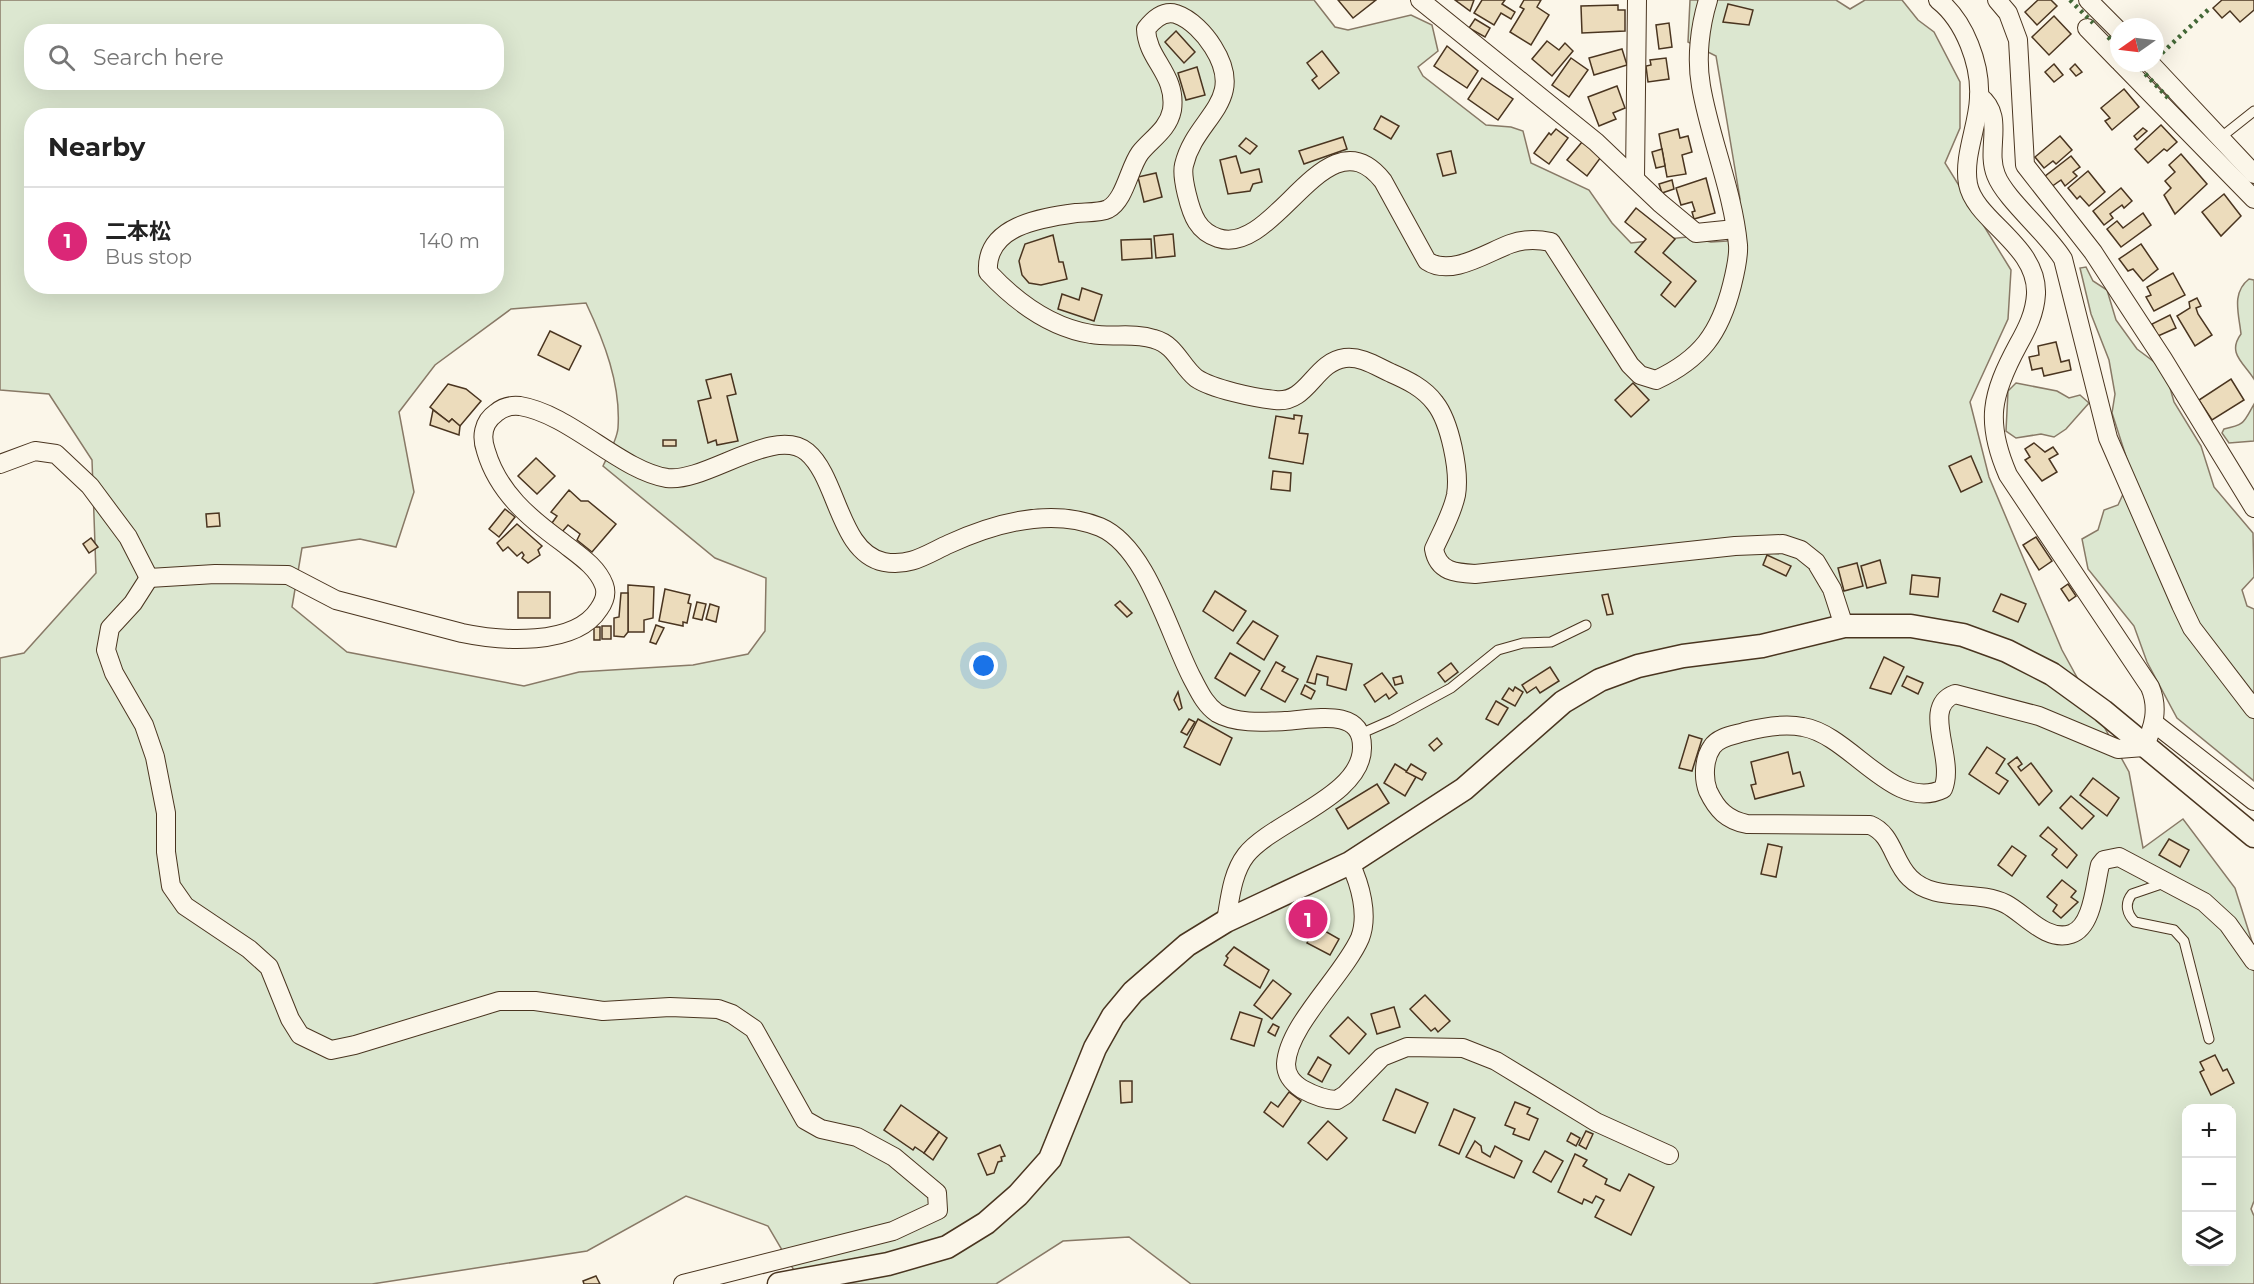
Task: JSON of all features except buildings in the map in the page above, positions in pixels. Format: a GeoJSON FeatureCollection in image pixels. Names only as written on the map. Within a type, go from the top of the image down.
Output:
{"type":"FeatureCollection","features":[{"type":"Feature","properties":{"kind":"street"},"geometry":{"type":"LineString","coordinates":[[1420,0],[1596,142],[1660,203],[1696,233],[1735,229]]}},
{"type":"Feature","properties":{"kind":"street"},"geometry":{"type":"LineString","coordinates":[[1635,178],[1637,0]]}},
{"type":"Feature","properties":{"kind":"street"},"geometry":{"type":"LineString","coordinates":[[1708,0],[1700,42],[1700,84],[1738,248],[1733,280],[1717,331],[1701,350],[1685,363],[1656,380],[1640,375],[1630,365],[1551,242],[1537,239],[1511,244],[1487,256],[1456,265],[1434,266],[1426,261],[1383,181],[1375,171],[1356,161],[1338,163],[1320,173],[1245,237],[1229,241],[1205,232],[1196,221],[1188,196],[1183,166],[1206,122],[1221,102],[1226,84],[1225,71],[1210,41],[1186,18],[1172,13],[1158,17],[1146,29],[1149,48],[1173,88],[1172,112],[1160,135],[1141,152],[1118,199],[1108,209],[1056,216],[1022,224],[1004,236],[987,256],[988,272],[1025,307],[1066,327],[1092,335],[1123,334],[1154,339],[1171,347],[1197,378],[1242,393],[1289,400],[1299,395],[1334,360],[1356,357],[1414,383],[1436,404],[1449,434],[1456,469],[1456,493],[1450,516],[1434,549],[1441,566],[1453,573],[1475,574],[1735,546],[1783,544],[1801,550],[1816,562],[1832,589],[1844,626]]}},
{"type":"Feature","properties":{"kind":"street"},"geometry":{"type":"LineString","coordinates":[[1938,0],[1959,24],[1969,43],[1976,66],[1979,96],[1967,173],[1968,186],[1972,195],[2023,254],[2030,265],[2036,292],[2030,322],[1995,394],[1994,420],[1999,453],[2008,475],[2150,687],[2153,695],[2154,723],[2144,747]]}},
{"type":"Feature","properties":{"kind":"street"},"geometry":{"type":"LineString","coordinates":[[1997,0],[2008,13],[2018,40],[2025,165],[2093,252],[2163,359],[2254,508]]}},
{"type":"Feature","properties":{"kind":"street"},"geometry":{"type":"LineString","coordinates":[[2088,0],[2110,22]]}},
{"type":"Feature","properties":{"kind":"street"},"geometry":{"type":"LineString","coordinates":[[2087,28],[2110,52]]}},
{"type":"Feature","properties":{"kind":"street"},"geometry":{"type":"LineString","coordinates":[[2130,72],[2254,199]]}},
{"type":"Feature","properties":{"kind":"street"},"geometry":{"type":"LineString","coordinates":[[2158,72],[2254,174]]}},
{"type":"Feature","properties":{"kind":"street"},"geometry":{"type":"LineString","coordinates":[[1979,96],[1991,109],[1994,117],[1993,155],[1996,177],[2047,236],[2063,259],[2108,438],[2181,605],[2192,628],[2254,709]]}},
{"type":"Feature","properties":{"kind":"street"},"geometry":{"type":"LineString","coordinates":[[149,578],[250,574],[288,575],[336,600],[482,637],[525,639],[571,631],[593,617],[602,605],[605,592],[603,583],[583,558],[523,513],[495,475],[483,442],[483,432],[490,417],[500,409],[512,405],[523,406],[564,424],[637,466],[668,478],[703,472],[770,447],[782,445],[801,448],[814,461],[854,541],[868,555],[885,562],[905,564],[990,528],[1034,519],[1057,517],[1100,527],[1113,535],[1136,557],[1186,667],[1210,708],[1225,717],[1255,722],[1338,718],[1352,723],[1360,734],[1363,744],[1360,765],[1350,779],[1244,857],[1232,885],[1226,921]]}},
{"type":"Feature","properties":{"kind":"street"},"geometry":{"type":"LineString","coordinates":[[0,464],[35,451],[56,454],[90,486],[128,537],[149,578]]}},
{"type":"Feature","properties":{"kind":"street"},"geometry":{"type":"LineString","coordinates":[[149,578],[133,603],[110,628],[106,650],[114,673],[144,724],[155,757],[166,813],[166,852],[171,885],[185,906],[249,949],[269,967],[290,1019],[300,1035],[331,1050],[355,1045],[499,1001],[535,1000],[603,1011],[670,1007],[718,1009],[732,1014],[754,1029],[805,1120],[821,1128],[856,1137],[894,1157],[937,1193],[938,1210],[893,1231],[683,1284]]}},
{"type":"Feature","properties":{"kind":"street"},"geometry":{"type":"LineString","coordinates":[[779,1284],[898,1262],[947,1247],[986,1223],[1018,1195],[1050,1159],[1095,1048],[1113,1016],[1133,992],[1188,945],[1226,921],[1350,863],[1464,789],[1563,702],[1600,680],[1638,666],[1683,656],[1762,646],[1844,626],[1911,626],[1963,635],[2007,651],[2052,674],[2103,711],[2254,836]]}},
{"type":"Feature","properties":{"kind":"street"},"geometry":{"type":"LineString","coordinates":[[2144,747],[2118,749],[2039,716],[1955,694],[1945,698],[1938,709],[1946,756],[1946,783],[1943,789],[1936,793],[1921,795],[1900,788],[1826,736],[1804,727],[1758,728],[1725,737],[1712,745],[1705,773],[1707,787],[1714,802],[1733,822],[1870,825],[1886,836],[1909,878],[1923,888],[1941,893],[1974,895],[2005,904],[2055,935],[2069,935],[2077,931],[2086,919],[2100,865],[2104,860],[2119,856],[2204,902],[2228,924],[2254,962]]}},
{"type":"Feature","properties":{"kind":"street"},"geometry":{"type":"LineString","coordinates":[[2154,723],[2254,801]]}},
{"type":"Feature","properties":{"kind":"street"},"geometry":{"type":"LineString","coordinates":[[1350,863],[1359,880],[1363,910],[1360,937],[1293,1041],[1286,1063],[1293,1083],[1311,1094],[1337,1100],[1345,1095],[1382,1057],[1407,1047],[1463,1048],[1497,1061],[1596,1122],[1669,1155]]}},
{"type":"Feature","properties":{"kind":"lane"},"geometry":{"type":"LineString","coordinates":[[2220,138],[2254,111]]}},
{"type":"Feature","properties":{"kind":"lane"},"geometry":{"type":"LineString","coordinates":[[1360,734],[1392,720],[1451,688],[1498,650],[1523,643],[1551,642],[1586,625]]}},
{"type":"Feature","properties":{"kind":"lane"},"geometry":{"type":"LineString","coordinates":[[2167,882],[2132,894],[2128,899],[2128,913],[2135,922],[2174,930],[2184,941],[2209,1039]]}},
{"type":"Feature","properties":{"kind":"green space"},"geometry":{"type":"Polygon","coordinates":[[[0,0],[1314,0],[1335,27],[1348,30],[1411,15],[1432,25],[1438,51],[1418,67],[1423,76],[1486,125],[1511,127],[1523,131],[1531,163],[1589,190],[1612,223],[1631,243],[1687,237],[1711,242],[1727,241],[1740,199],[1716,56],[1688,42],[1690,0],[1836,0],[1850,9],[1865,0],[1902,0],[1918,20],[1934,32],[1960,82],[1960,128],[1945,163],[2011,270],[2008,319],[1970,402],[1989,477],[2062,650],[2129,772],[2143,848],[2183,819],[2235,888],[2254,948],[2254,1201],[2251,1209],[2254,1216],[2254,1284],[1191,1284],[1129,1237],[1063,1241],[996,1284],[802,1284],[768,1226],[686,1196],[587,1251],[372,1284],[0,1284],[0,658],[24,653],[96,573],[92,460],[49,394],[0,390],[0,0]],[[586,303],[511,309],[435,365],[399,412],[414,492],[396,547],[360,539],[302,548],[292,607],[347,652],[524,686],[579,672],[693,665],[748,654],[765,631],[766,578],[715,558],[603,466],[617,433],[618,412],[614,379],[599,332],[586,303]]]}},
{"type":"Feature","properties":{"kind":"green space"},"geometry":{"type":"Polygon","coordinates":[[[2086,267],[2093,281],[2107,290],[2116,320],[2137,349],[2165,370],[2174,402],[2201,446],[2214,487],[2253,533],[2254,577],[2242,590],[2247,606],[2254,609],[2254,781],[2177,718],[2147,662],[2134,626],[2088,569],[2082,539],[2098,530],[2104,510],[2118,505],[2132,475],[2112,413],[2115,394],[2109,360],[2091,314],[2080,268],[2086,267]]]}},
{"type":"Feature","properties":{"kind":"green space"},"geometry":{"type":"Polygon","coordinates":[[[2249,279],[2254,280],[2254,379],[2236,352],[2237,341],[2241,334],[2238,297],[2243,285],[2249,279]]]}},
{"type":"Feature","properties":{"kind":"green space"},"geometry":{"type":"Polygon","coordinates":[[[2016,383],[2057,391],[2069,398],[2080,395],[2089,403],[2066,429],[2054,437],[2041,434],[2016,438],[2006,431],[2008,391],[2016,383]]]}},
{"type":"Feature","properties":{"kind":"green space"},"geometry":{"type":"Polygon","coordinates":[[[2254,404],[2254,441],[2229,443],[2222,433],[2224,429],[2243,422],[2254,404]]]}},
{"type":"Feature","properties":{"kind":"hedge"},"geometry":{"type":"LineString","coordinates":[[2070,0],[2093,23]]}},
{"type":"Feature","properties":{"kind":"hedge"},"geometry":{"type":"LineString","coordinates":[[2164,51],[2209,9]]}},
{"type":"Feature","properties":{"kind":"hedge"},"geometry":{"type":"LineString","coordinates":[[2144,72],[2169,99]]}},
{"type":"Feature","properties":{"kind":"place","name":"二本松"},"geometry":{"type":"Point","coordinates":[1308,919]}}]}
